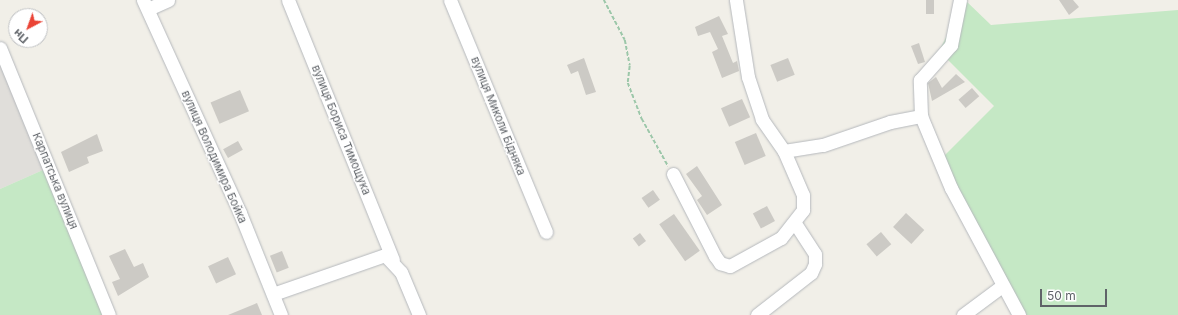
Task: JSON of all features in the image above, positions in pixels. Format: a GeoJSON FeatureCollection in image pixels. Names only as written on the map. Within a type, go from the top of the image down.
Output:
{"type":"FeatureCollection","features":[{"type":"Feature","properties":{"kind":"street"},"geometry":{"type":"LineString","coordinates":[[145,5],[168,0]]}},
{"type":"Feature","properties":{"kind":"street","name":"вулиця Бориса Тимощука"},"geometry":{"type":"LineString","coordinates":[[288,0],[394,260],[419,315]]}},
{"type":"Feature","properties":{"kind":"street","name":"вулиця Миколи Бідняка"},"geometry":{"type":"LineString","coordinates":[[450,0],[546,232]]}},
{"type":"Feature","properties":{"kind":"street"},"geometry":{"type":"LineString","coordinates":[[673,174],[720,263],[730,266],[756,254],[795,223],[803,210],[803,195],[784,151],[762,118],[748,77],[736,0]]}},
{"type":"Feature","properties":{"kind":"street"},"geometry":{"type":"LineString","coordinates":[[960,0],[951,45],[920,80],[921,116],[951,188],[1002,286],[1019,315]]}},
{"type":"Feature","properties":{"kind":"street","name":"вулиця Володимира Бойка"},"geometry":{"type":"LineString","coordinates":[[145,5],[240,213],[281,315]]}},
{"type":"Feature","properties":{"kind":"street","name":"Карпатська вулиця"},"geometry":{"type":"LineString","coordinates":[[0,48],[109,315]]}},
{"type":"Feature","properties":{"kind":"street"},"geometry":{"type":"LineString","coordinates":[[784,151],[823,145],[890,122],[921,116]]}},
{"type":"Feature","properties":{"kind":"street"},"geometry":{"type":"LineString","coordinates":[[757,315],[811,273],[815,264],[815,254],[795,223]]}},
{"type":"Feature","properties":{"kind":"street"},"geometry":{"type":"LineString","coordinates":[[273,294],[384,255],[394,260]]}},
{"type":"Feature","properties":{"kind":"street"},"geometry":{"type":"LineString","coordinates":[[963,315],[1002,286]]}},
{"type":"Feature","properties":{"kind":"path"},"geometry":{"type":"LineString","coordinates":[[604,0],[625,40],[630,66],[628,83],[642,119],[673,174]]}},
{"type":"Feature","properties":{"kind":"shaded area"},"geometry":{"type":"Polygon","coordinates":[[[0,59],[52,166],[0,189],[0,59]]]}},
{"type":"Feature","properties":{"kind":"green space"},"geometry":{"type":"Polygon","coordinates":[[[965,0],[991,25],[1178,10],[1178,315],[1018,315],[938,162],[994,106],[939,51],[965,0]]]}},
{"type":"Feature","properties":{"kind":"green space"},"geometry":{"type":"Polygon","coordinates":[[[52,166],[112,315],[0,315],[0,189],[52,166]]]}},
{"type":"Feature","properties":{"kind":"building"},"geometry":{"type":"Polygon","coordinates":[[[926,0],[934,0],[934,14],[926,14],[926,0]]]}},
{"type":"Feature","properties":{"kind":"building"},"geometry":{"type":"Polygon","coordinates":[[[1059,0],[1073,0],[1079,7],[1069,15],[1059,0]]]}},
{"type":"Feature","properties":{"kind":"building"},"geometry":{"type":"Polygon","coordinates":[[[719,16],[728,34],[722,36],[733,63],[737,61],[739,71],[722,78],[712,52],[718,49],[710,32],[698,36],[695,27],[719,16]]]}},
{"type":"Feature","properties":{"kind":"building"},"geometry":{"type":"Polygon","coordinates":[[[919,43],[925,62],[918,64],[911,46],[919,43]]]}},
{"type":"Feature","properties":{"kind":"building"},"geometry":{"type":"Polygon","coordinates":[[[584,58],[596,92],[586,95],[578,71],[571,74],[567,65],[584,58]]]}},
{"type":"Feature","properties":{"kind":"building"},"geometry":{"type":"Polygon","coordinates":[[[788,58],[795,75],[777,82],[770,65],[788,58]]]}},
{"type":"Feature","properties":{"kind":"building"},"geometry":{"type":"Polygon","coordinates":[[[956,74],[965,82],[932,101],[928,83],[936,77],[942,88],[956,74]]]}},
{"type":"Feature","properties":{"kind":"building"},"geometry":{"type":"Polygon","coordinates":[[[972,88],[979,96],[966,108],[958,100],[972,88]]]}},
{"type":"Feature","properties":{"kind":"building"},"geometry":{"type":"Polygon","coordinates":[[[240,90],[249,111],[220,124],[211,103],[240,90]]]}},
{"type":"Feature","properties":{"kind":"building"},"geometry":{"type":"Polygon","coordinates":[[[742,99],[750,117],[729,127],[721,108],[742,99]]]}},
{"type":"Feature","properties":{"kind":"building"},"geometry":{"type":"Polygon","coordinates":[[[756,133],[766,156],[745,165],[735,142],[756,133]]]}},
{"type":"Feature","properties":{"kind":"building"},"geometry":{"type":"Polygon","coordinates":[[[97,134],[103,151],[87,157],[89,163],[69,172],[61,152],[97,134]]]}},
{"type":"Feature","properties":{"kind":"building"},"geometry":{"type":"Polygon","coordinates":[[[238,141],[243,150],[228,158],[223,149],[238,141]]]}},
{"type":"Feature","properties":{"kind":"building"},"geometry":{"type":"Polygon","coordinates":[[[697,166],[722,205],[707,215],[697,200],[702,196],[686,174],[697,166]]]}},
{"type":"Feature","properties":{"kind":"building"},"geometry":{"type":"Polygon","coordinates":[[[653,190],[660,200],[648,208],[642,198],[653,190]]]}},
{"type":"Feature","properties":{"kind":"building"},"geometry":{"type":"Polygon","coordinates":[[[767,206],[775,221],[761,229],[753,214],[767,206]]]}},
{"type":"Feature","properties":{"kind":"building"},"geometry":{"type":"Polygon","coordinates":[[[906,213],[924,230],[911,244],[893,227],[906,213]]]}},
{"type":"Feature","properties":{"kind":"building"},"geometry":{"type":"Polygon","coordinates":[[[674,214],[700,251],[685,261],[659,224],[674,214]]]}},
{"type":"Feature","properties":{"kind":"building"},"geometry":{"type":"Polygon","coordinates":[[[881,232],[891,244],[877,256],[866,244],[881,232]]]}},
{"type":"Feature","properties":{"kind":"building"},"geometry":{"type":"Polygon","coordinates":[[[640,233],[646,241],[639,246],[633,238],[640,233]]]}},
{"type":"Feature","properties":{"kind":"building"},"geometry":{"type":"Polygon","coordinates":[[[125,249],[134,267],[143,263],[149,277],[118,296],[112,282],[120,279],[109,256],[125,249]]]}},
{"type":"Feature","properties":{"kind":"building"},"geometry":{"type":"Polygon","coordinates":[[[282,251],[289,268],[277,273],[270,256],[282,251]]]}},
{"type":"Feature","properties":{"kind":"building"},"geometry":{"type":"Polygon","coordinates":[[[228,257],[236,274],[216,284],[208,266],[228,257]]]}},
{"type":"Feature","properties":{"kind":"building"},"geometry":{"type":"Polygon","coordinates":[[[257,303],[262,315],[228,315],[257,303]]]}}]}
